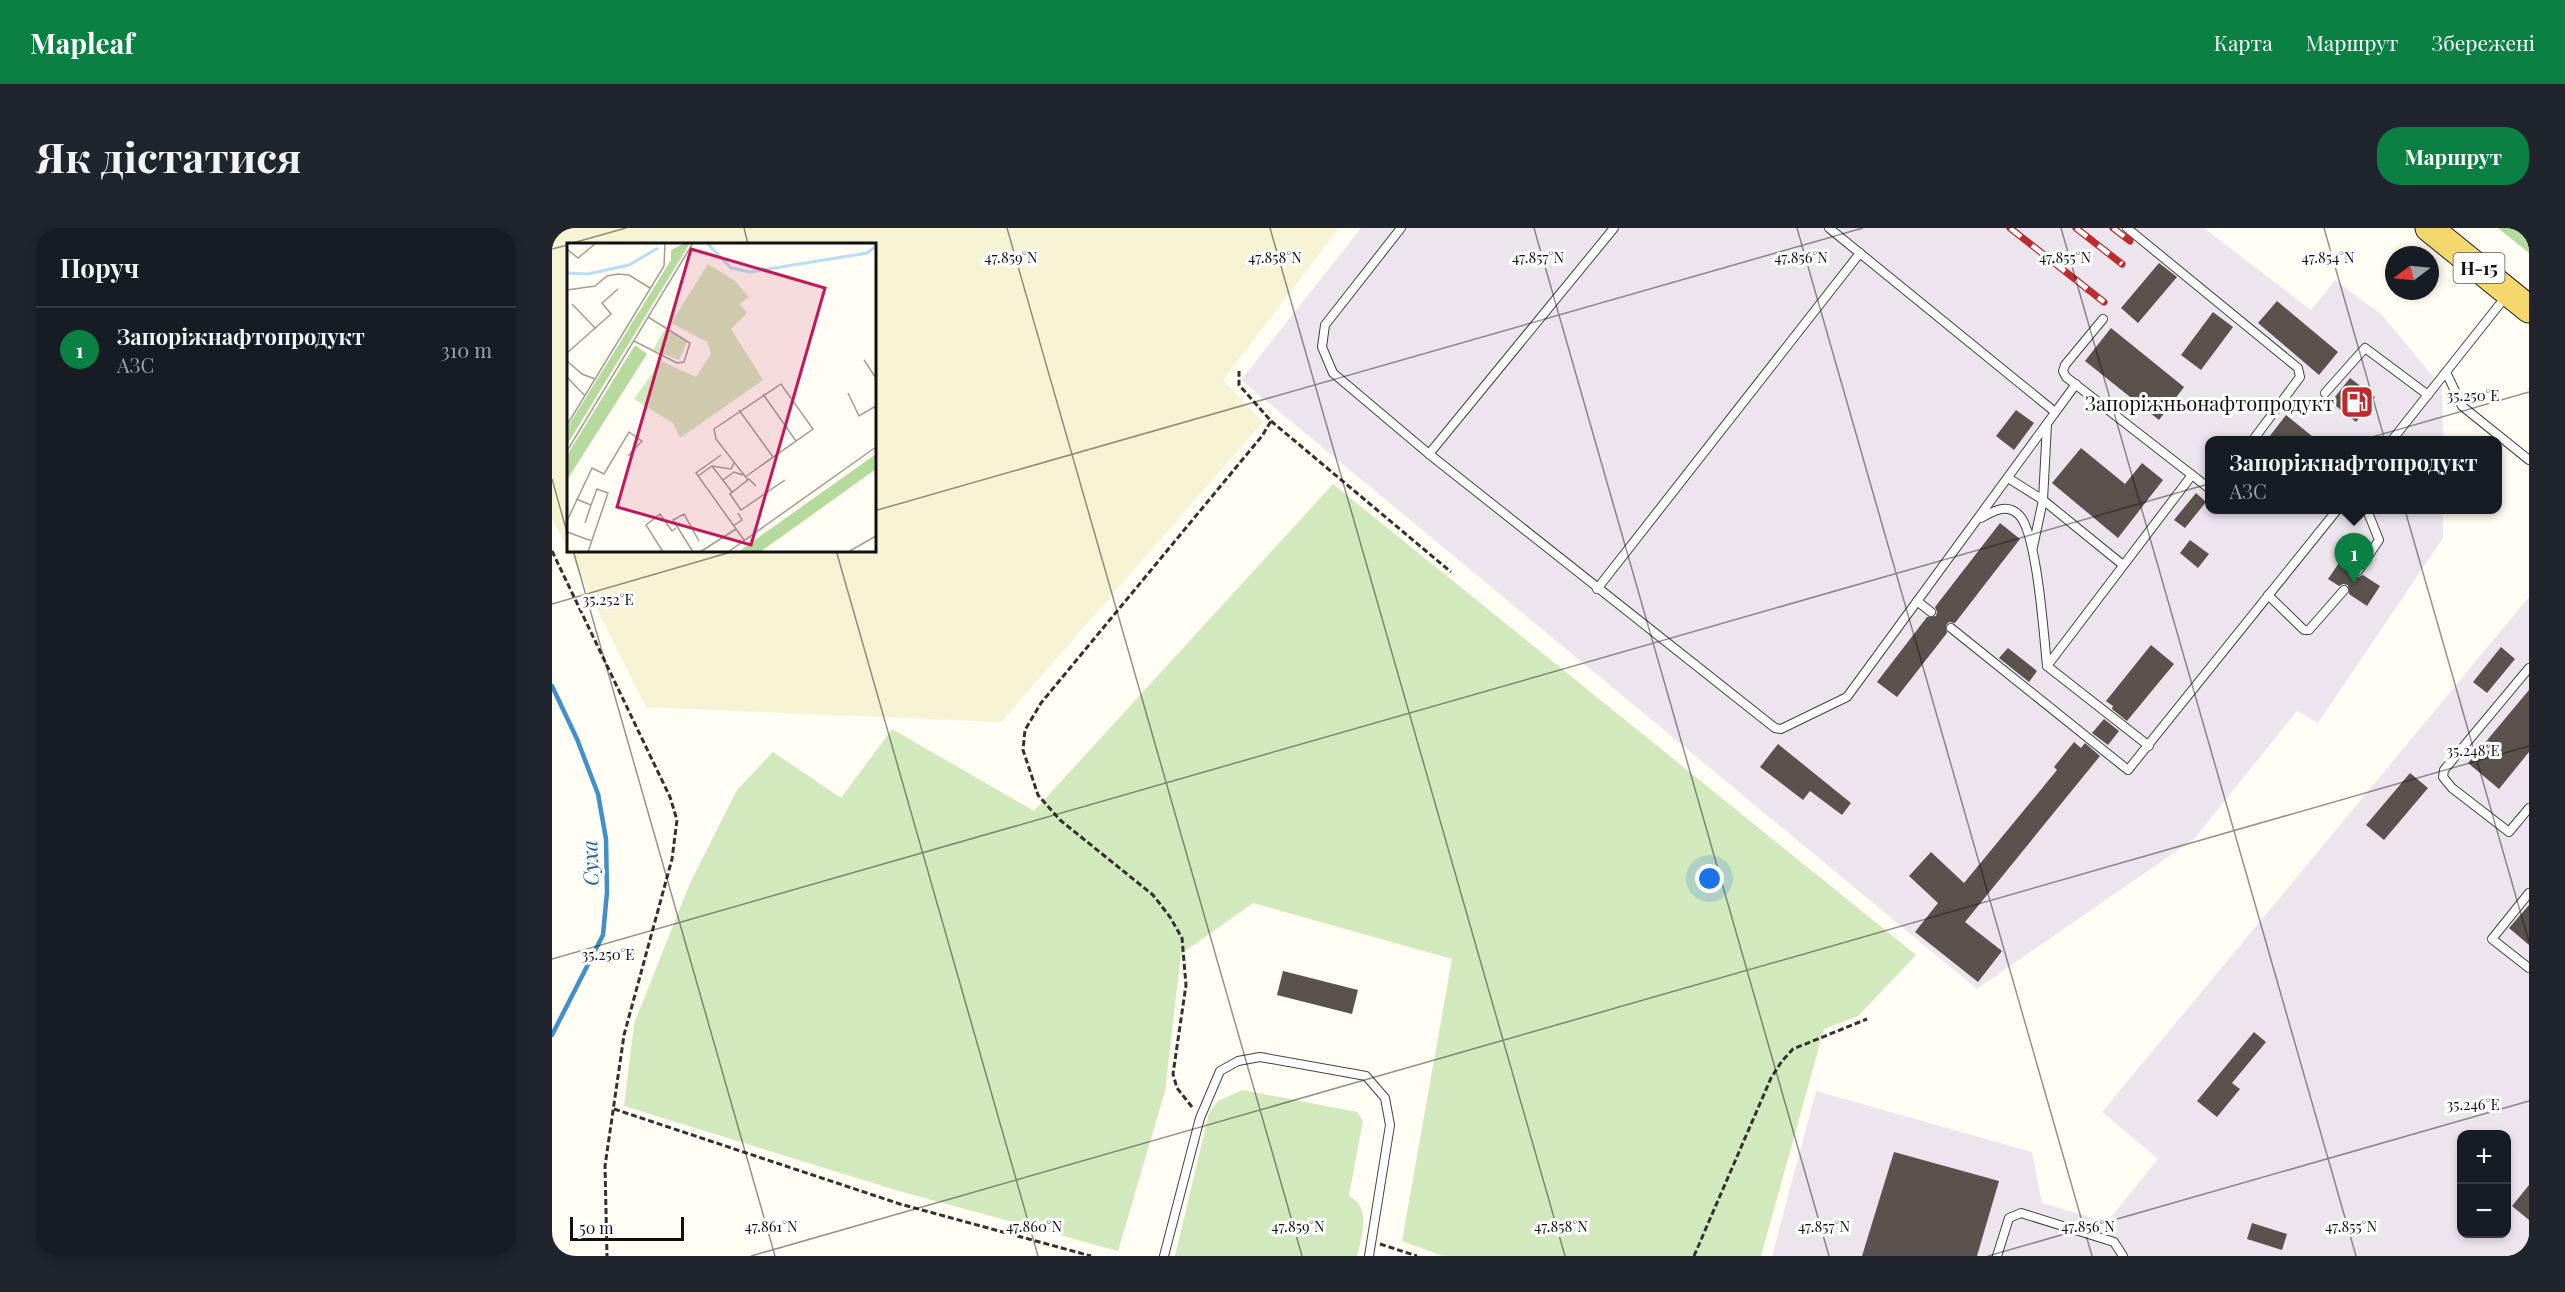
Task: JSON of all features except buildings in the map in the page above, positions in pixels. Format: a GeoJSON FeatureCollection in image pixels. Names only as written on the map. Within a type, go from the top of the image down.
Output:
{"type":"FeatureCollection","features":[{"type":"Feature","properties":{"kind":"main road","name":"Н-15"},"geometry":{"type":"LineString","coordinates":[[2429,228],[2519,301]]}},
{"type":"Feature","properties":{"kind":"lane"},"geometry":{"type":"LineString","coordinates":[[1401,228],[1325,325],[1322,347],[1333,373],[1429,454],[1597,589],[1770,726],[1781,729],[1847,697],[2076,384]]}},
{"type":"Feature","properties":{"kind":"lane"},"geometry":{"type":"LineString","coordinates":[[1429,454],[1614,228]]}},
{"type":"Feature","properties":{"kind":"lane"},"geometry":{"type":"LineString","coordinates":[[1829,228],[2055,412]]}},
{"type":"Feature","properties":{"kind":"lane"},"geometry":{"type":"LineString","coordinates":[[2127,228],[2298,368],[2300,377],[2257,436]]}},
{"type":"Feature","properties":{"kind":"lane"},"geometry":{"type":"LineString","coordinates":[[1597,589],[1860,253]]}},
{"type":"Feature","properties":{"kind":"lane"},"geometry":{"type":"LineString","coordinates":[[2396,436],[2446,372],[2519,301]]}},
{"type":"Feature","properties":{"kind":"lane"},"geometry":{"type":"LineString","coordinates":[[2103,319],[2065,365],[2063,371],[2066,376],[2205,485]]}},
{"type":"Feature","properties":{"kind":"lane"},"geometry":{"type":"LineString","coordinates":[[2325,393],[2365,348],[2428,395]]}},
{"type":"Feature","properties":{"kind":"lane"},"geometry":{"type":"LineString","coordinates":[[2446,372],[2462,406],[2499,436]]}},
{"type":"Feature","properties":{"kind":"lane"},"geometry":{"type":"LineString","coordinates":[[2032,550],[2043,500],[2047,424]]}},
{"type":"Feature","properties":{"kind":"lane"},"geometry":{"type":"LineString","coordinates":[[2502,438],[2529,460]]}},
{"type":"Feature","properties":{"kind":"lane"},"geometry":{"type":"LineString","coordinates":[[2047,666],[2192,476]]}},
{"type":"Feature","properties":{"kind":"lane"},"geometry":{"type":"LineString","coordinates":[[2008,478],[2043,500],[2123,564]]}},
{"type":"Feature","properties":{"kind":"lane"},"geometry":{"type":"LineString","coordinates":[[1978,520],[1994,510],[2008,508],[2020,516],[2032,550],[2047,666],[2149,746]]}},
{"type":"Feature","properties":{"kind":"lane"},"geometry":{"type":"LineString","coordinates":[[1951,628],[2124,769],[2131,768],[2334,514]]}},
{"type":"Feature","properties":{"kind":"lane"},"geometry":{"type":"LineString","coordinates":[[2358,571],[2379,540],[2369,514]]}},
{"type":"Feature","properties":{"kind":"lane"},"geometry":{"type":"LineString","coordinates":[[2268,596],[2304,630],[2309,630],[2344,590]]}},
{"type":"Feature","properties":{"kind":"lane"},"geometry":{"type":"LineString","coordinates":[[1917,601],[1931,612]]}},
{"type":"Feature","properties":{"kind":"lane"},"geometry":{"type":"LineString","coordinates":[[2529,668],[2444,770],[2443,777],[2452,788],[2509,832],[2529,808]]}},
{"type":"Feature","properties":{"kind":"lane"},"geometry":{"type":"LineString","coordinates":[[2529,893],[2492,939],[2529,968]]}},
{"type":"Feature","properties":{"kind":"lane"},"geometry":{"type":"LineString","coordinates":[[1164,1256],[1200,1118],[1220,1071],[1238,1061],[1260,1057],[1366,1076],[1385,1098],[1390,1125],[1369,1256]]}},
{"type":"Feature","properties":{"kind":"lane"},"geometry":{"type":"LineString","coordinates":[[1997,1256],[2009,1218],[2021,1213],[2114,1242],[2123,1256]]}},
{"type":"Feature","properties":{"kind":"path"},"geometry":{"type":"LineString","coordinates":[[1239,371],[1239,385],[1271,421],[1451,572]]}},
{"type":"Feature","properties":{"kind":"path"},"geometry":{"type":"LineString","coordinates":[[1200,1118],[1177,1088],[1173,1074],[1186,985],[1182,938],[1153,895],[1060,820],[1038,795],[1023,750],[1025,730],[1041,703],[1262,436],[1271,421]]}},
{"type":"Feature","properties":{"kind":"path"},"geometry":{"type":"LineString","coordinates":[[552,551],[670,796],[677,820],[672,859],[624,1035],[605,1166],[608,1256]]}},
{"type":"Feature","properties":{"kind":"path"},"geometry":{"type":"LineString","coordinates":[[1694,1256],[1771,1078],[1782,1061],[1793,1049],[1867,1019]]}},
{"type":"Feature","properties":{"kind":"path"},"geometry":{"type":"LineString","coordinates":[[614,1108],[900,1204],[1091,1256]]}},
{"type":"Feature","properties":{"kind":"path"},"geometry":{"type":"LineString","coordinates":[[1373,1241],[1417,1256]]}},
{"type":"Feature","properties":{"kind":"shaded area"},"geometry":{"type":"Polygon","coordinates":[[[552,228],[1339,228],[1223,380],[1263,422],[1001,722],[646,707],[569,552],[876,552],[876,243],[567,243],[567,548],[552,518],[552,228]]]}},
{"type":"Feature","properties":{"kind":"shaded area"},"geometry":{"type":"Polygon","coordinates":[[[1361,228],[2204,228],[2311,310],[2335,280],[2382,315],[2442,387],[2443,436],[2205,436],[2205,514],[2443,514],[2443,538],[2318,723],[2297,711],[2194,839],[1977,989],[1241,380],[1361,228]]]}},
{"type":"Feature","properties":{"kind":"shaded area"},"geometry":{"type":"Polygon","coordinates":[[[2529,597],[2529,1256],[1772,1256],[1816,1091],[2032,1152],[2042,1203],[2107,1222],[2158,1159],[2102,1112],[2529,597]]]}},
{"type":"Feature","properties":{"kind":"green space"},"geometry":{"type":"Polygon","coordinates":[[[2498,228],[2529,228],[2529,253],[2498,228]]]}},
{"type":"Feature","properties":{"kind":"green space"},"geometry":{"type":"Polygon","coordinates":[[[1333,484],[1916,955],[1858,1016],[1824,1029],[1761,1256],[1443,1256],[1402,1241],[1452,959],[1253,903],[1181,954],[1165,1091],[1118,1251],[899,1191],[624,1106],[634,1024],[690,883],[737,790],[773,752],[841,798],[892,729],[1034,811],[1333,484]]]}},
{"type":"Feature","properties":{"kind":"green space"},"geometry":{"type":"Polygon","coordinates":[[[1242,1090],[1357,1112],[1363,1121],[1349,1195],[1359,1205],[1363,1218],[1363,1231],[1357,1256],[1175,1256],[1209,1113],[1218,1101],[1242,1090]]]}},
{"type":"Feature","properties":{"kind":"waterway","name":"Суха"},"geometry":{"type":"LineString","coordinates":[[552,686],[577,739],[598,794],[606,839],[607,892],[603,935],[552,1035]]}},
{"type":"Feature","properties":{"kind":"railway"},"geometry":{"type":"LineString","coordinates":[[2010,228],[2104,302]]}},
{"type":"Feature","properties":{"kind":"railway"},"geometry":{"type":"LineString","coordinates":[[2076,228],[2122,264]]}},
{"type":"Feature","properties":{"kind":"railway"},"geometry":{"type":"LineString","coordinates":[[2113,228],[2130,241]]}},
{"type":"Feature","properties":{"kind":"place","name":"Запоріжньонафтопродукт"},"geometry":{"type":"Point","coordinates":[2357,402]}},
{"type":"Feature","properties":{"kind":"place","name":"Запоріжнафтопродукт"},"geometry":{"type":"Point","coordinates":[2354,583]}}]}
